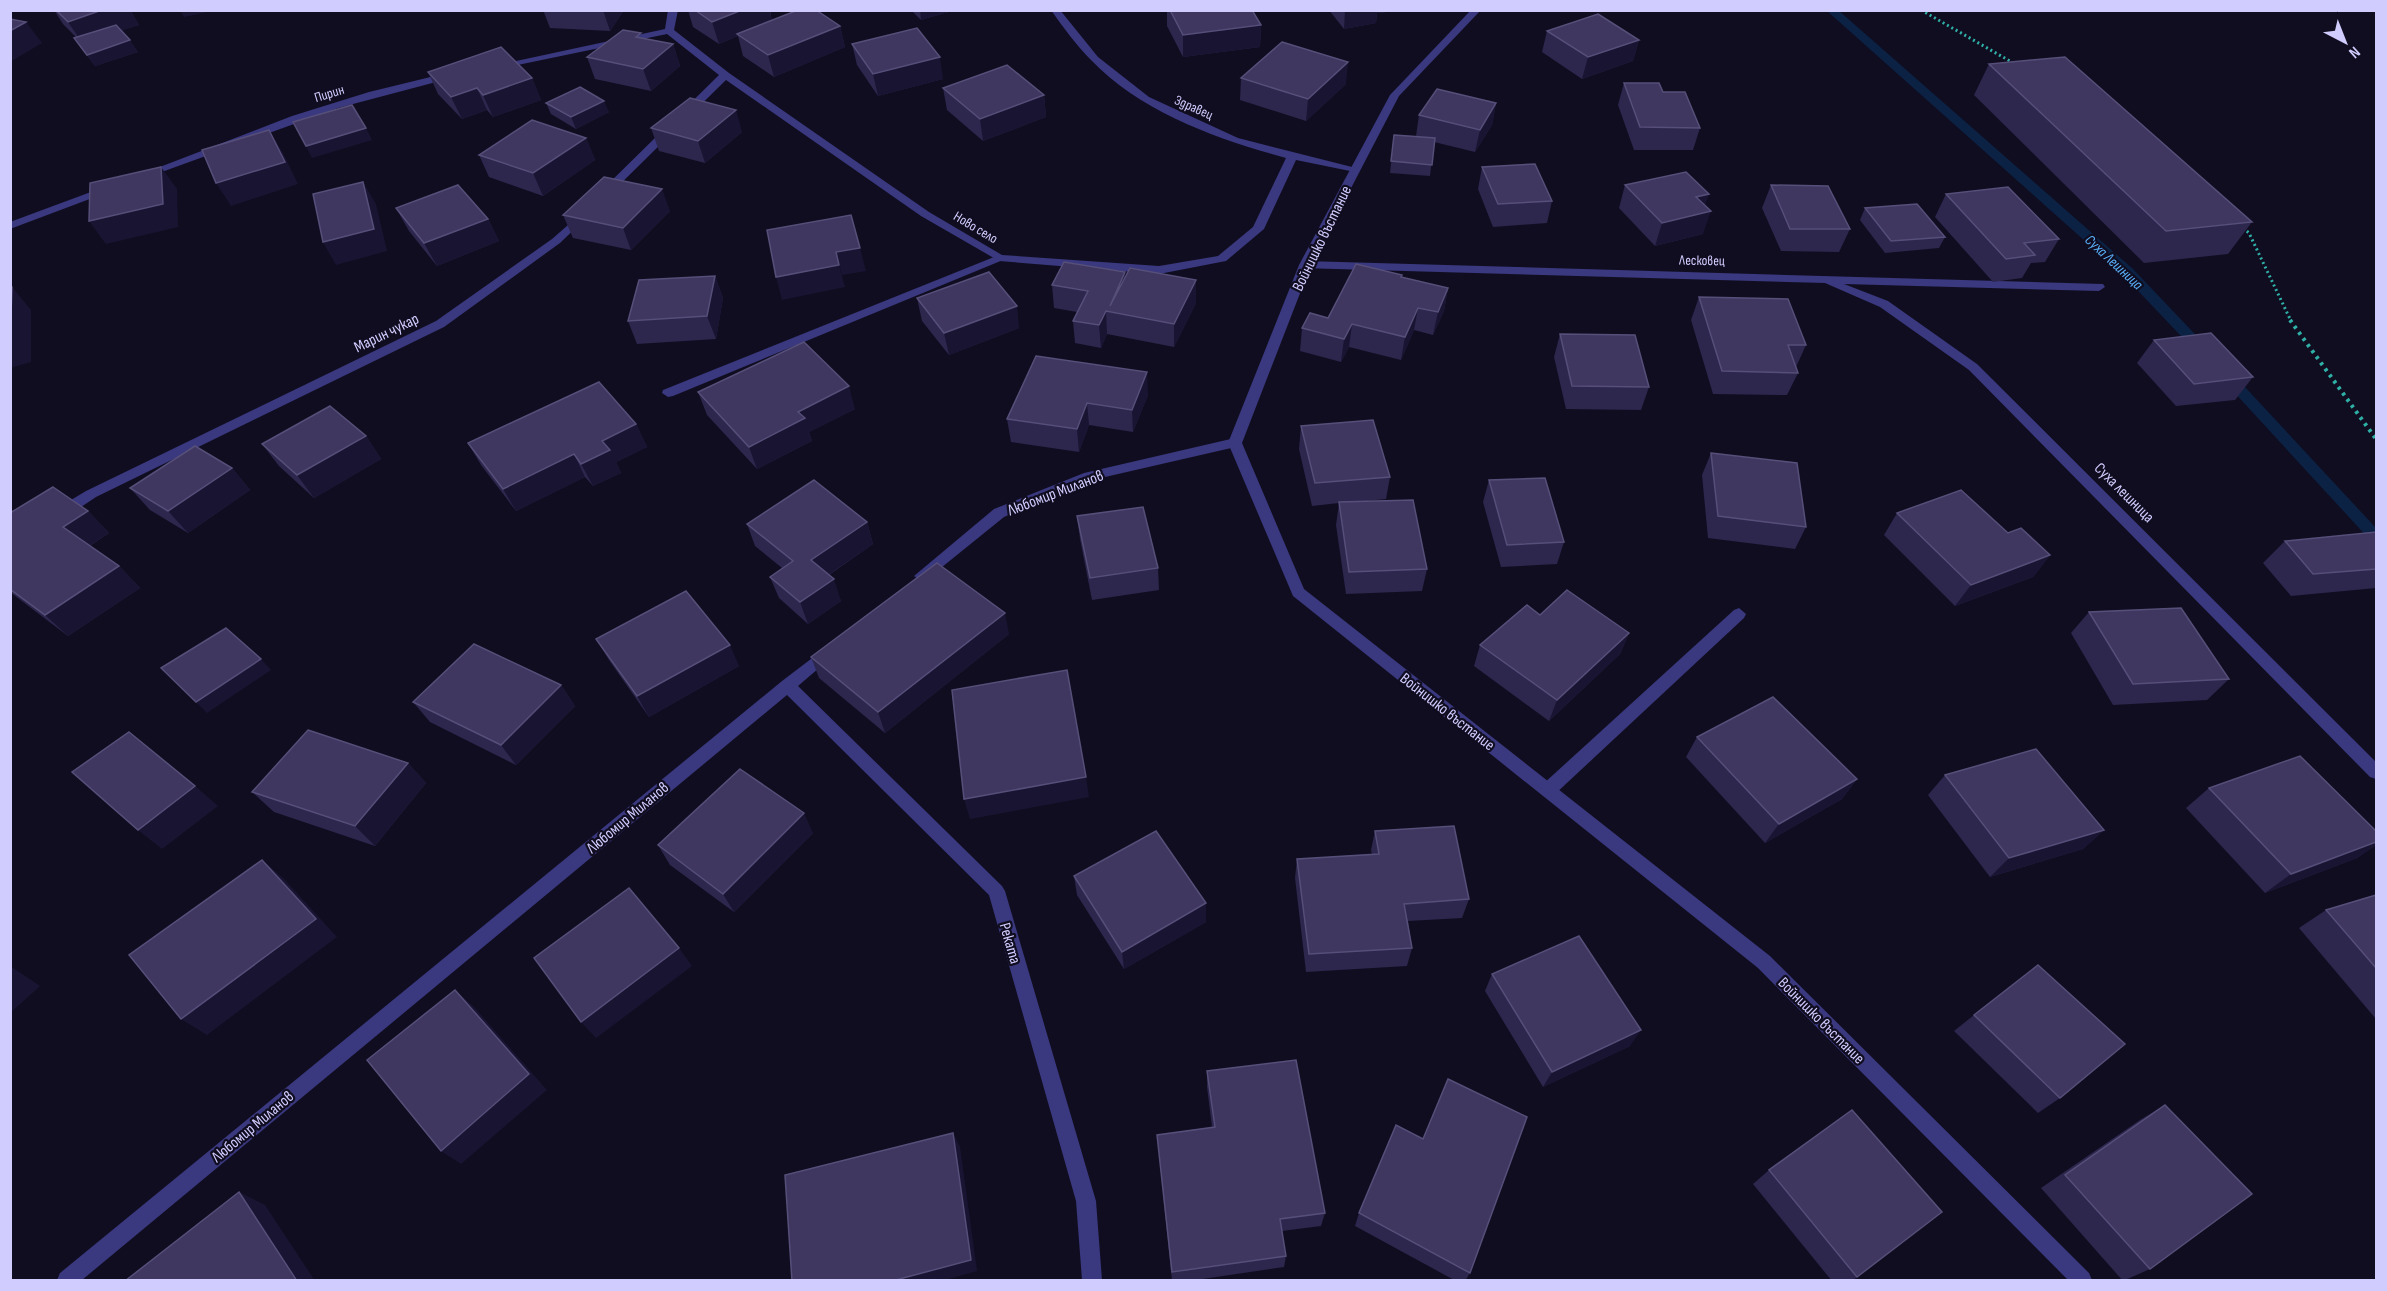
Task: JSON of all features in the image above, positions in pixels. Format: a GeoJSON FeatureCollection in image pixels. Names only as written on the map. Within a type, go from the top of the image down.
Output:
{"type":"FeatureCollection","features":[{"type":"Feature","properties":{"kind":"street"},"geometry":{"type":"LineString","coordinates":[[484,69],[669,31],[673,10]]}},
{"type":"Feature","properties":{"kind":"street","name":"Здравец"},"geometry":{"type":"LineString","coordinates":[[1055,10],[1095,59],[1145,99],[1234,140],[1292,156],[1355,169]]}},
{"type":"Feature","properties":{"kind":"street","name":"Войнишко въстание"},"geometry":{"type":"LineString","coordinates":[[1477,10],[1395,95],[1305,265],[1235,443],[1298,592],[1764,962],[2082,1281]]}},
{"type":"Feature","properties":{"kind":"street","name":"Ново село"},"geometry":{"type":"LineString","coordinates":[[669,31],[725,75],[925,214],[999,258],[1159,270],[1222,260],[1258,229],[1292,156]]}},
{"type":"Feature","properties":{"kind":"street","name":"Пирин"},"geometry":{"type":"LineString","coordinates":[[128,181],[313,112],[404,85],[462,73]]}},
{"type":"Feature","properties":{"kind":"street","name":"Марин чукар"},"geometry":{"type":"LineString","coordinates":[[51,520],[91,495],[440,324],[556,241],[725,75]]}},
{"type":"Feature","properties":{"kind":"street"},"geometry":{"type":"LineString","coordinates":[[10,226],[117,185]]}},
{"type":"Feature","properties":{"kind":"street"},"geometry":{"type":"LineString","coordinates":[[668,393],[999,258]]}},
{"type":"Feature","properties":{"kind":"street","name":"Лесковец"},"geometry":{"type":"LineString","coordinates":[[1305,265],[2099,287]]}},
{"type":"Feature","properties":{"kind":"street","name":"Суха лешница"},"geometry":{"type":"LineString","coordinates":[[1818,278],[1884,304],[1973,367],[2376,772]]}},
{"type":"Feature","properties":{"kind":"street","name":"Любомир Миланов"},"geometry":{"type":"LineString","coordinates":[[907,588],[999,513],[1089,476],[1235,443]]}},
{"type":"Feature","properties":{"kind":"street"},"geometry":{"type":"LineString","coordinates":[[1548,790],[1739,614]]}},
{"type":"Feature","properties":{"kind":"street","name":"Любомир Миланов"},"geometry":{"type":"LineString","coordinates":[[67,1281],[842,640]]}},
{"type":"Feature","properties":{"kind":"street","name":"Реката"},"geometry":{"type":"LineString","coordinates":[[786,685],[996,891],[1086,1201],[1092,1281]]}},
{"type":"Feature","properties":{"kind":"path"},"geometry":{"type":"LineString","coordinates":[[1921,10],[2017,64]]}},
{"type":"Feature","properties":{"kind":"path"},"geometry":{"type":"LineString","coordinates":[[2240,226],[2249,233],[2291,322],[2376,439]]}},
{"type":"Feature","properties":{"kind":"building"},"geometry":{"type":"Polygon","coordinates":[[[56,10],[102,10],[68,22],[56,10]]]}},
{"type":"Feature","properties":{"kind":"building"},"geometry":{"type":"Polygon","coordinates":[[[695,10],[742,10],[712,22],[695,10]]]}},
{"type":"Feature","properties":{"kind":"building"},"geometry":{"type":"Polygon","coordinates":[[[798,10],[816,10],[840,26],[768,55],[737,34],[798,10]]]}},
{"type":"Feature","properties":{"kind":"building"},"geometry":{"type":"Polygon","coordinates":[[[1170,10],[1252,10],[1261,25],[1183,35],[1170,10]]]}},
{"type":"Feature","properties":{"kind":"building"},"geometry":{"type":"Polygon","coordinates":[[[1598,14],[1639,40],[1588,57],[1547,31],[1598,14]]]}},
{"type":"Feature","properties":{"kind":"building"},"geometry":{"type":"Polygon","coordinates":[[[10,19],[26,22],[10,31],[10,19]]]}},
{"type":"Feature","properties":{"kind":"building"},"geometry":{"type":"Polygon","coordinates":[[[116,25],[130,40],[87,55],[74,38],[116,25]]]}},
{"type":"Feature","properties":{"kind":"building"},"geometry":{"type":"Polygon","coordinates":[[[917,28],[940,57],[873,74],[852,44],[917,28]]]}},
{"type":"Feature","properties":{"kind":"building"},"geometry":{"type":"Polygon","coordinates":[[[623,30],[641,33],[636,37],[673,44],[643,69],[587,57],[623,30]]]}},
{"type":"Feature","properties":{"kind":"building"},"geometry":{"type":"Polygon","coordinates":[[[1282,42],[1348,62],[1308,99],[1241,78],[1282,42]]]}},
{"type":"Feature","properties":{"kind":"building"},"geometry":{"type":"Polygon","coordinates":[[[501,47],[532,78],[483,95],[477,88],[451,97],[428,72],[501,47]]]}},
{"type":"Feature","properties":{"kind":"building"},"geometry":{"type":"Polygon","coordinates":[[[2065,57],[2252,222],[2166,231],[1989,64],[2065,57]]]}},
{"type":"Feature","properties":{"kind":"building"},"geometry":{"type":"Polygon","coordinates":[[[1007,65],[1044,95],[980,119],[943,88],[1007,65]]]}},
{"type":"Feature","properties":{"kind":"building"},"geometry":{"type":"Polygon","coordinates":[[[1624,83],[1659,83],[1663,92],[1685,92],[1700,128],[1640,127],[1624,83]]]}},
{"type":"Feature","properties":{"kind":"building"},"geometry":{"type":"Polygon","coordinates":[[[580,87],[604,101],[571,117],[546,103],[580,87]]]}},
{"type":"Feature","properties":{"kind":"building"},"geometry":{"type":"Polygon","coordinates":[[[1437,89],[1496,103],[1480,130],[1419,115],[1437,89]]]}},
{"type":"Feature","properties":{"kind":"building"},"geometry":{"type":"Polygon","coordinates":[[[690,98],[736,110],[698,141],[651,128],[690,98]]]}},
{"type":"Feature","properties":{"kind":"building"},"geometry":{"type":"Polygon","coordinates":[[[352,105],[366,128],[306,146],[293,122],[352,105]]]}},
{"type":"Feature","properties":{"kind":"building"},"geometry":{"type":"Polygon","coordinates":[[[532,120],[586,138],[533,173],[479,155],[532,120]]]}},
{"type":"Feature","properties":{"kind":"building"},"geometry":{"type":"Polygon","coordinates":[[[269,130],[285,162],[216,183],[202,150],[269,130]]]}},
{"type":"Feature","properties":{"kind":"building"},"geometry":{"type":"Polygon","coordinates":[[[1394,135],[1435,138],[1432,165],[1391,161],[1394,135]]]}},
{"type":"Feature","properties":{"kind":"building"},"geometry":{"type":"Polygon","coordinates":[[[1535,164],[1552,201],[1498,204],[1482,167],[1535,164]]]}},
{"type":"Feature","properties":{"kind":"building"},"geometry":{"type":"Polygon","coordinates":[[[161,167],[163,204],[89,221],[90,183],[161,167]]]}},
{"type":"Feature","properties":{"kind":"building"},"geometry":{"type":"Polygon","coordinates":[[[1686,172],[1709,194],[1696,197],[1711,211],[1662,223],[1625,185],[1686,172]]]}},
{"type":"Feature","properties":{"kind":"building"},"geometry":{"type":"Polygon","coordinates":[[[604,177],[662,189],[623,228],[563,215],[604,177]]]}},
{"type":"Feature","properties":{"kind":"building"},"geometry":{"type":"Polygon","coordinates":[[[363,182],[374,229],[323,242],[313,194],[363,182]]]}},
{"type":"Feature","properties":{"kind":"building"},"geometry":{"type":"Polygon","coordinates":[[[458,185],[488,219],[424,243],[396,208],[458,185]]]}},
{"type":"Feature","properties":{"kind":"building"},"geometry":{"type":"Polygon","coordinates":[[[1771,185],[1828,186],[1850,229],[1790,229],[1771,185]]]}},
{"type":"Feature","properties":{"kind":"building"},"geometry":{"type":"Polygon","coordinates":[[[2008,187],[2059,239],[2024,243],[2035,255],[2006,259],[1946,194],[2008,187]]]}},
{"type":"Feature","properties":{"kind":"building"},"geometry":{"type":"Polygon","coordinates":[[[1917,204],[1945,237],[1891,241],[1865,208],[1917,204]]]}},
{"type":"Feature","properties":{"kind":"building"},"geometry":{"type":"Polygon","coordinates":[[[851,215],[860,248],[836,252],[839,265],[776,277],[767,230],[851,215]]]}},
{"type":"Feature","properties":{"kind":"building"},"geometry":{"type":"Polygon","coordinates":[[[1064,262],[1125,272],[1110,306],[1130,268],[1196,280],[1174,324],[1106,311],[1099,325],[1073,321],[1088,291],[1052,285],[1064,262]]]}},
{"type":"Feature","properties":{"kind":"building"},"geometry":{"type":"Polygon","coordinates":[[[1356,264],[1448,288],[1438,312],[1418,308],[1405,337],[1352,324],[1344,339],[1302,328],[1310,313],[1328,318],[1356,264]]]}},
{"type":"Feature","properties":{"kind":"building"},"geometry":{"type":"Polygon","coordinates":[[[989,272],[1017,306],[944,333],[917,298],[989,272]]]}},
{"type":"Feature","properties":{"kind":"building"},"geometry":{"type":"Polygon","coordinates":[[[715,276],[707,316],[628,321],[639,280],[715,276]]]}},
{"type":"Feature","properties":{"kind":"building"},"geometry":{"type":"Polygon","coordinates":[[[10,287],[12,287],[10,340],[10,287]]]}},
{"type":"Feature","properties":{"kind":"building"},"geometry":{"type":"Polygon","coordinates":[[[1699,297],[1788,299],[1806,345],[1788,345],[1798,373],[1722,371],[1699,297]]]}},
{"type":"Feature","properties":{"kind":"building"},"geometry":{"type":"Polygon","coordinates":[[[2211,333],[2253,377],[2194,384],[2154,340],[2211,333]]]}},
{"type":"Feature","properties":{"kind":"building"},"geometry":{"type":"Polygon","coordinates":[[[1560,334],[1635,335],[1649,387],[1572,386],[1560,334]]]}},
{"type":"Feature","properties":{"kind":"building"},"geometry":{"type":"Polygon","coordinates":[[[804,342],[849,386],[798,412],[805,418],[749,447],[698,392],[804,342]]]}},
{"type":"Feature","properties":{"kind":"building"},"geometry":{"type":"Polygon","coordinates":[[[1036,356],[1147,372],[1132,410],[1087,403],[1077,429],[1007,419],[1036,356]]]}},
{"type":"Feature","properties":{"kind":"building"},"geometry":{"type":"Polygon","coordinates":[[[599,382],[636,424],[602,441],[610,450],[581,464],[574,454],[503,489],[468,443],[599,382]]]}},
{"type":"Feature","properties":{"kind":"building"},"geometry":{"type":"Polygon","coordinates":[[[330,406],[366,436],[297,475],[262,444],[330,406]]]}},
{"type":"Feature","properties":{"kind":"building"},"geometry":{"type":"Polygon","coordinates":[[[1373,420],[1390,477],[1315,483],[1301,426],[1373,420]]]}},
{"type":"Feature","properties":{"kind":"building"},"geometry":{"type":"Polygon","coordinates":[[[195,446],[232,468],[168,511],[130,488],[195,446]]]}},
{"type":"Feature","properties":{"kind":"building"},"geometry":{"type":"Polygon","coordinates":[[[1711,453],[1797,463],[1806,527],[1718,516],[1711,453]]]}},
{"type":"Feature","properties":{"kind":"building"},"geometry":{"type":"Polygon","coordinates":[[[1545,478],[1564,542],[1507,545],[1489,480],[1545,478]]]}},
{"type":"Feature","properties":{"kind":"building"},"geometry":{"type":"Polygon","coordinates":[[[814,480],[867,522],[811,560],[834,579],[800,602],[770,577],[793,561],[747,524],[814,480]]]}},
{"type":"Feature","properties":{"kind":"building"},"geometry":{"type":"Polygon","coordinates":[[[53,487],[88,511],[63,527],[119,566],[45,615],[10,589],[10,513],[53,487]]]}},
{"type":"Feature","properties":{"kind":"building"},"geometry":{"type":"Polygon","coordinates":[[[1961,490],[2008,533],[2021,528],[2050,555],[1971,585],[1897,513],[1961,490]]]}},
{"type":"Feature","properties":{"kind":"building"},"geometry":{"type":"Polygon","coordinates":[[[1413,500],[1427,569],[1349,572],[1339,502],[1413,500]]]}},
{"type":"Feature","properties":{"kind":"building"},"geometry":{"type":"Polygon","coordinates":[[[1143,507],[1158,568],[1090,578],[1077,516],[1143,507]]]}},
{"type":"Feature","properties":{"kind":"building"},"geometry":{"type":"Polygon","coordinates":[[[2376,532],[2376,569],[2313,574],[2285,541],[2376,532]]]}},
{"type":"Feature","properties":{"kind":"building"},"geometry":{"type":"Polygon","coordinates":[[[937,563],[1005,613],[878,712],[811,657],[937,563]]]}},
{"type":"Feature","properties":{"kind":"building"},"geometry":{"type":"Polygon","coordinates":[[[1567,590],[1629,633],[1557,700],[1480,645],[1527,605],[1540,615],[1567,590]]]}},
{"type":"Feature","properties":{"kind":"building"},"geometry":{"type":"Polygon","coordinates":[[[686,591],[730,645],[637,696],[596,639],[686,591]]]}},
{"type":"Feature","properties":{"kind":"building"},"geometry":{"type":"Polygon","coordinates":[[[2181,608],[2229,679],[2133,684],[2089,612],[2181,608]]]}},
{"type":"Feature","properties":{"kind":"building"},"geometry":{"type":"Polygon","coordinates":[[[226,628],[261,659],[196,702],[161,668],[226,628]]]}},
{"type":"Feature","properties":{"kind":"building"},"geometry":{"type":"Polygon","coordinates":[[[474,644],[561,685],[501,745],[413,702],[474,644]]]}},
{"type":"Feature","properties":{"kind":"building"},"geometry":{"type":"Polygon","coordinates":[[[1067,670],[1086,777],[964,799],[952,690],[1067,670]]]}},
{"type":"Feature","properties":{"kind":"building"},"geometry":{"type":"Polygon","coordinates":[[[1773,697],[1857,779],[1779,824],[1697,737],[1773,697]]]}},
{"type":"Feature","properties":{"kind":"building"},"geometry":{"type":"Polygon","coordinates":[[[308,730],[408,763],[355,826],[252,792],[308,730]]]}},
{"type":"Feature","properties":{"kind":"building"},"geometry":{"type":"Polygon","coordinates":[[[129,732],[195,786],[138,830],[72,772],[129,732]]]}},
{"type":"Feature","properties":{"kind":"building"},"geometry":{"type":"Polygon","coordinates":[[[2036,749],[2104,830],[2009,858],[1945,775],[2036,749]]]}},
{"type":"Feature","properties":{"kind":"building"},"geometry":{"type":"Polygon","coordinates":[[[2300,756],[2376,831],[2376,842],[2291,874],[2209,788],[2300,756]]]}},
{"type":"Feature","properties":{"kind":"building"},"geometry":{"type":"Polygon","coordinates":[[[740,769],[804,813],[723,894],[658,845],[740,769]]]}},
{"type":"Feature","properties":{"kind":"building"},"geometry":{"type":"Polygon","coordinates":[[[1454,826],[1469,899],[1404,904],[1412,948],[1309,954],[1297,859],[1379,854],[1375,831],[1454,826]]]}},
{"type":"Feature","properties":{"kind":"building"},"geometry":{"type":"Polygon","coordinates":[[[1156,831],[1206,903],[1122,952],[1074,876],[1156,831]]]}},
{"type":"Feature","properties":{"kind":"building"},"geometry":{"type":"Polygon","coordinates":[[[262,860],[316,919],[181,1019],[129,955],[262,860]]]}},
{"type":"Feature","properties":{"kind":"building"},"geometry":{"type":"Polygon","coordinates":[[[629,888],[679,948],[581,1022],[534,958],[629,888]]]}},
{"type":"Feature","properties":{"kind":"building"},"geometry":{"type":"Polygon","coordinates":[[[2376,895],[2376,968],[2326,910],[2376,895]]]}},
{"type":"Feature","properties":{"kind":"building"},"geometry":{"type":"Polygon","coordinates":[[[1579,936],[1641,1030],[1552,1072],[1492,974],[1579,936]]]}},
{"type":"Feature","properties":{"kind":"building"},"geometry":{"type":"Polygon","coordinates":[[[2038,965],[2125,1044],[2060,1098],[1974,1015],[2038,965]]]}},
{"type":"Feature","properties":{"kind":"building"},"geometry":{"type":"Polygon","coordinates":[[[455,990],[529,1074],[441,1151],[367,1060],[455,990]]]}},
{"type":"Feature","properties":{"kind":"building"},"geometry":{"type":"Polygon","coordinates":[[[1296,1060],[1325,1213],[1280,1219],[1286,1256],[1172,1272],[1157,1135],[1215,1127],[1207,1071],[1296,1060]]]}},
{"type":"Feature","properties":{"kind":"building"},"geometry":{"type":"Polygon","coordinates":[[[1448,1079],[1527,1117],[1470,1273],[1359,1213],[1396,1125],[1423,1139],[1448,1079]]]}},
{"type":"Feature","properties":{"kind":"building"},"geometry":{"type":"Polygon","coordinates":[[[2165,1105],[2252,1194],[2150,1269],[2065,1175],[2165,1105]]]}},
{"type":"Feature","properties":{"kind":"building"},"geometry":{"type":"Polygon","coordinates":[[[1852,1110],[1942,1212],[1857,1277],[1769,1170],[1852,1110]]]}},
{"type":"Feature","properties":{"kind":"building"},"geometry":{"type":"Polygon","coordinates":[[[953,1133],[971,1260],[892,1281],[792,1281],[785,1175],[953,1133]]]}},
{"type":"Feature","properties":{"kind":"building"},"geometry":{"type":"Polygon","coordinates":[[[239,1192],[297,1281],[125,1281],[239,1192]]]}},
{"type":"Feature","properties":{"kind":"waterway","name":"Суха Лешница"},"geometry":{"type":"LineString","coordinates":[[1831,10],[2128,272],[2204,352]]}},
{"type":"Feature","properties":{"kind":"waterway","name":"Суха Лешница"},"geometry":{"type":"LineString","coordinates":[[2226,375],[2376,537]]}}]}
